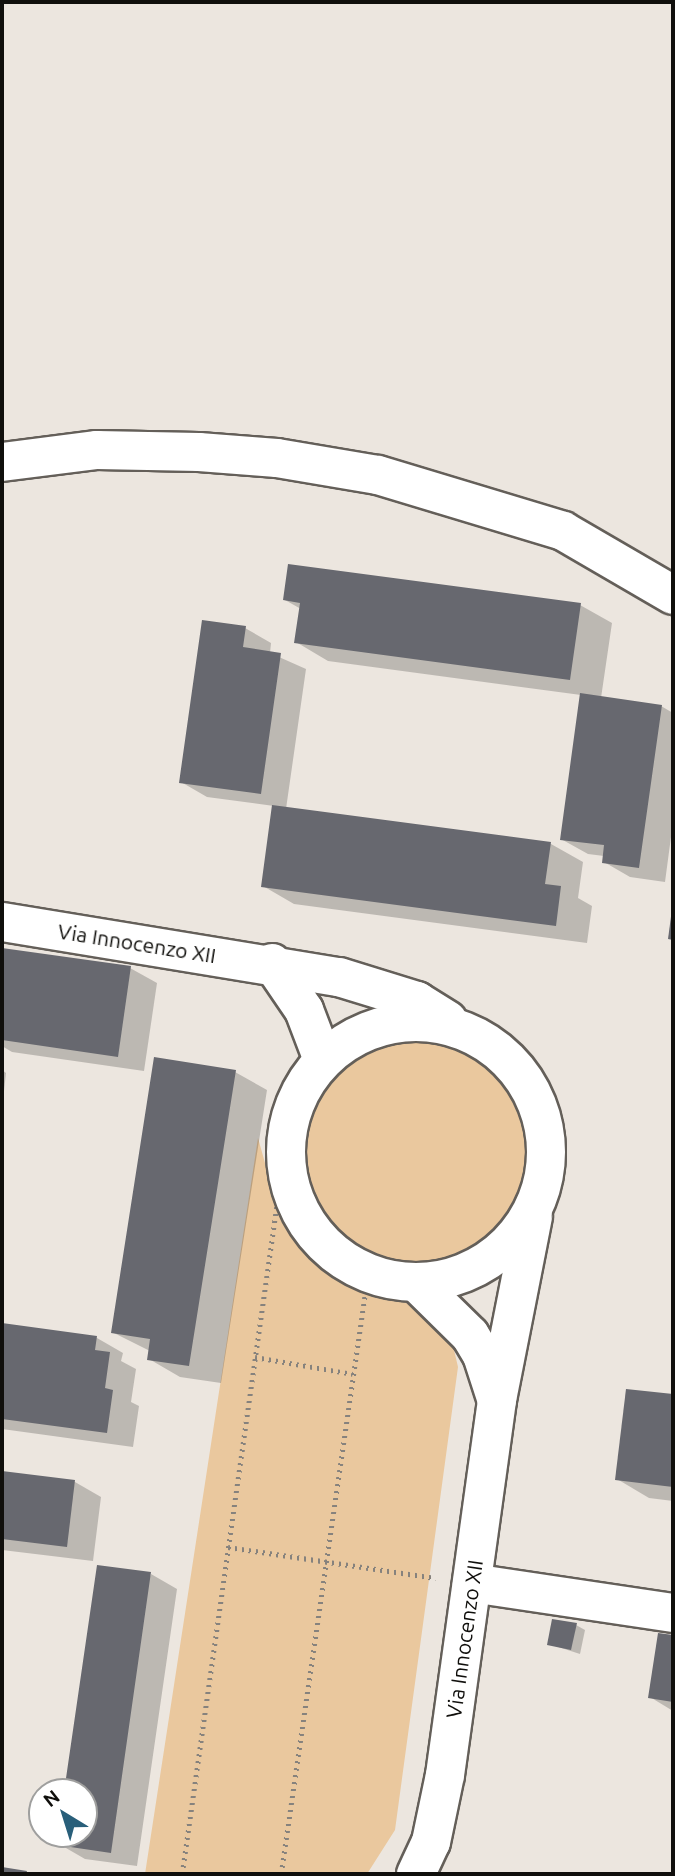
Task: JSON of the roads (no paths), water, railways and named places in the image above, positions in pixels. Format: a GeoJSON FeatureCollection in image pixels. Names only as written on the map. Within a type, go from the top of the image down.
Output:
{"type":"FeatureCollection","features":[{"type":"Feature","properties":{"kind":"street"},"geometry":{"type":"LineString","coordinates":[[2,462],[97,450],[163,450],[264,457],[366,472],[429,487],[563,530],[673,595]]}},
{"type":"Feature","properties":{"kind":"street","name":"Via Innocenzo XII"},"geometry":{"type":"LineString","coordinates":[[2,922],[272,963],[394,992],[465,1030],[508,1058],[532,1090],[545,1128],[546,1159],[497,1400],[441,1797],[430,1842],[416,1874]]}},
{"type":"Feature","properties":{"kind":"street"},"geometry":{"type":"LineString","coordinates":[[272,963],[300,1003],[323,1060]]}},
{"type":"Feature","properties":{"kind":"street","name":"Via Innocenzo XII"},"geometry":{"type":"LineString","coordinates":[[465,1030],[428,1021],[389,1023],[353,1037],[323,1060],[302,1087],[289,1119],[284,1154],[291,1194],[310,1230],[340,1259],[368,1273],[417,1283],[453,1278],[487,1262],[515,1238],[535,1207]]}},
{"type":"Feature","properties":{"kind":"street"},"geometry":{"type":"LineString","coordinates":[[417,1283],[470,1335],[497,1400]]}},
{"type":"Feature","properties":{"kind":"street"},"geometry":{"type":"LineString","coordinates":[[471,1583],[673,1613]]}}]}
